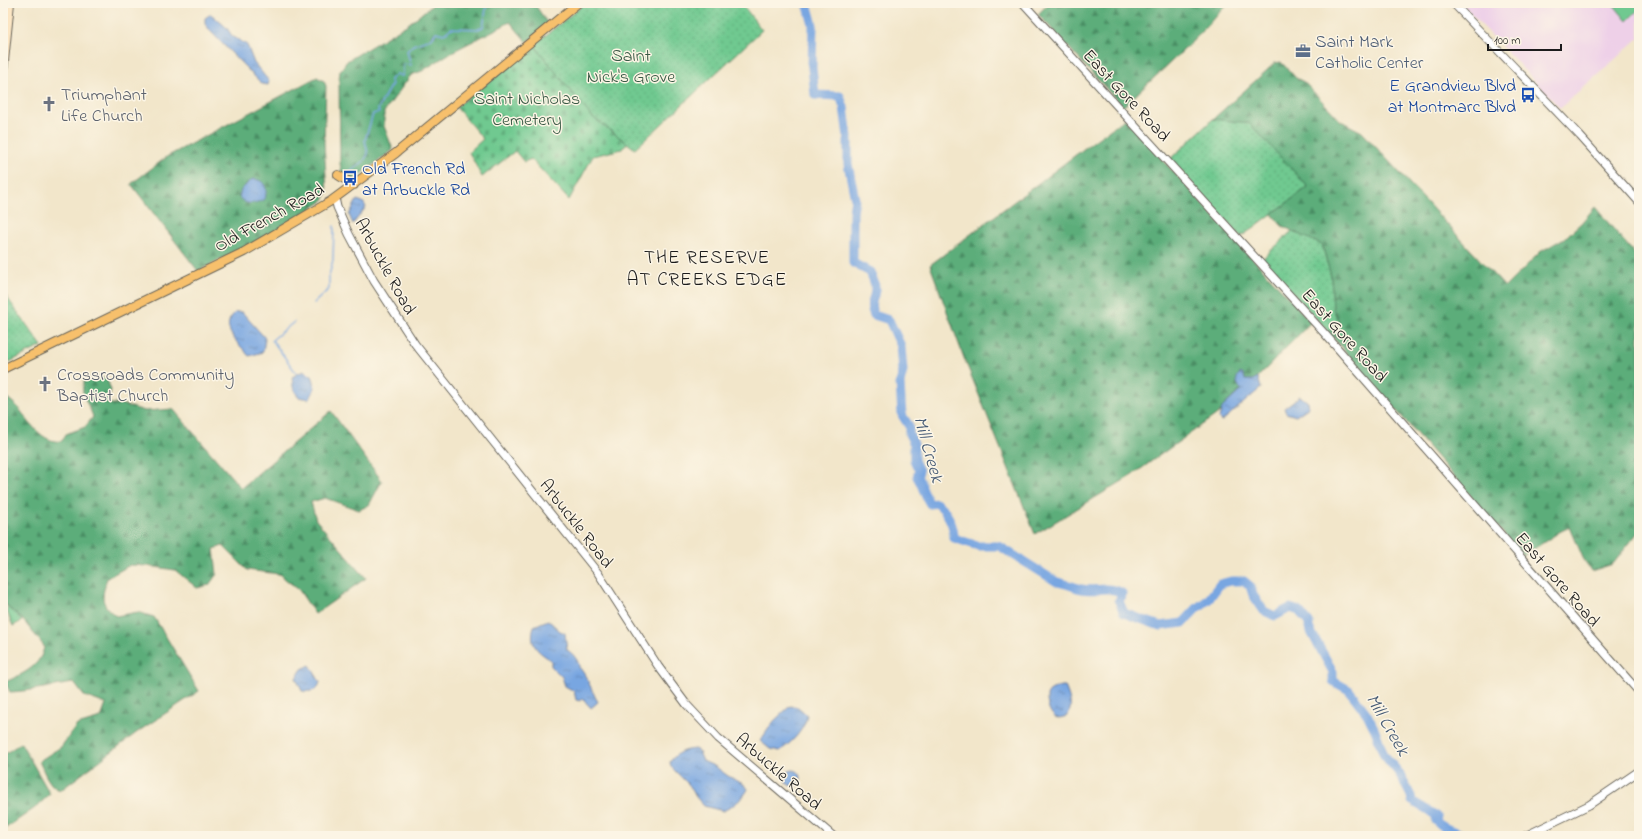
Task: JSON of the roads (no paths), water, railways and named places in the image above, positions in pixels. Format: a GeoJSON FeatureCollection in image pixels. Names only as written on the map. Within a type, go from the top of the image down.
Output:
{"type":"FeatureCollection","features":[{"type":"Feature","properties":{"kind":"main road"},"geometry":{"type":"LineString","coordinates":[[3,71],[10,3]]}},
{"type":"Feature","properties":{"kind":"main road","name":"Old French Road"},"geometry":{"type":"LineString","coordinates":[[3,369],[244,252],[294,224],[335,198],[396,154],[578,3]]}},
{"type":"Feature","properties":{"kind":"main road"},"geometry":{"type":"LineString","coordinates":[[338,175],[354,185]]}},
{"type":"Feature","properties":{"kind":"street","name":"East Gore Road"},"geometry":{"type":"LineString","coordinates":[[1023,3],[1325,334],[1639,692]]}},
{"type":"Feature","properties":{"kind":"street"},"geometry":{"type":"LineString","coordinates":[[1453,3],[1521,76],[1580,136],[1639,202]]}},
{"type":"Feature","properties":{"kind":"street","name":"Arbuckle Road"},"geometry":{"type":"LineString","coordinates":[[335,198],[337,207],[349,234],[371,276],[415,344],[598,573],[658,666],[687,705],[718,738],[834,836]]}},
{"type":"Feature","properties":{"kind":"street"},"geometry":{"type":"LineString","coordinates":[[1525,836],[1589,805],[1639,771]]}},
{"type":"Feature","properties":{"kind":"water"},"geometry":{"type":"Polygon","coordinates":[[[211,14],[227,28],[232,36],[247,45],[254,63],[269,81],[268,85],[262,84],[212,33],[205,24],[205,18],[211,14]]]}},
{"type":"Feature","properties":{"kind":"water"},"geometry":{"type":"Polygon","coordinates":[[[252,179],[263,182],[266,188],[266,195],[265,199],[255,203],[248,203],[239,197],[241,190],[252,179]]]}},
{"type":"Feature","properties":{"kind":"water"},"geometry":{"type":"Polygon","coordinates":[[[357,200],[363,202],[366,207],[353,224],[349,215],[357,200]]]}},
{"type":"Feature","properties":{"kind":"water"},"geometry":{"type":"Polygon","coordinates":[[[236,312],[242,312],[265,338],[263,352],[249,356],[232,336],[229,322],[231,317],[236,312]]]}},
{"type":"Feature","properties":{"kind":"water"},"geometry":{"type":"Polygon","coordinates":[[[303,371],[312,376],[314,382],[314,391],[309,399],[298,397],[293,387],[292,377],[303,371]]]}},
{"type":"Feature","properties":{"kind":"water"},"geometry":{"type":"Polygon","coordinates":[[[1240,373],[1244,375],[1245,380],[1253,380],[1258,377],[1261,388],[1221,422],[1219,418],[1222,408],[1241,390],[1237,383],[1238,375],[1240,373]]]}},
{"type":"Feature","properties":{"kind":"water"},"geometry":{"type":"Polygon","coordinates":[[[1300,396],[1308,402],[1309,407],[1296,416],[1286,413],[1284,408],[1300,396]]]}},
{"type":"Feature","properties":{"kind":"water"},"geometry":{"type":"Polygon","coordinates":[[[548,620],[560,631],[565,633],[567,650],[577,660],[579,667],[587,679],[598,702],[591,708],[583,699],[580,701],[576,700],[574,691],[565,686],[562,677],[551,666],[551,660],[538,650],[533,642],[532,638],[534,626],[548,620]]]}},
{"type":"Feature","properties":{"kind":"water"},"geometry":{"type":"Polygon","coordinates":[[[310,665],[320,682],[318,687],[314,690],[302,691],[296,678],[302,669],[310,665]]]}},
{"type":"Feature","properties":{"kind":"water"},"geometry":{"type":"Polygon","coordinates":[[[1065,686],[1068,694],[1070,709],[1067,716],[1058,718],[1053,715],[1049,709],[1047,696],[1050,690],[1065,686]]]}},
{"type":"Feature","properties":{"kind":"water"},"geometry":{"type":"Polygon","coordinates":[[[790,706],[798,707],[807,715],[806,721],[793,740],[780,751],[770,749],[760,741],[774,721],[790,706]]]}},
{"type":"Feature","properties":{"kind":"water"},"geometry":{"type":"Polygon","coordinates":[[[695,749],[699,752],[703,761],[716,767],[728,776],[745,785],[748,789],[744,796],[723,811],[704,806],[696,797],[690,786],[671,767],[670,762],[675,756],[684,751],[695,749]]]}},
{"type":"Feature","properties":{"kind":"water"},"geometry":{"type":"Polygon","coordinates":[[[790,770],[796,770],[801,775],[799,784],[796,786],[790,786],[785,781],[785,775],[790,770]]]}},
{"type":"Feature","properties":{"kind":"waterway"},"geometry":{"type":"LineString","coordinates":[[349,173],[364,161],[368,154],[365,140],[373,114],[379,112],[378,109],[392,84],[390,80],[397,74],[402,76],[403,64],[411,65],[407,51],[413,45],[431,39],[436,32],[444,34],[451,28],[478,29],[483,27],[487,3]]}},
{"type":"Feature","properties":{"kind":"waterway","name":"Mill Creek"},"geometry":{"type":"LineString","coordinates":[[807,3],[813,25],[812,68],[815,95],[840,96],[844,107],[848,137],[848,164],[855,199],[853,213],[853,263],[870,272],[875,288],[871,305],[872,311],[874,315],[889,320],[901,346],[903,371],[900,383],[902,415],[909,426],[909,434],[914,444],[914,460],[919,471],[917,477],[930,504],[936,503],[947,514],[954,533],[954,538],[978,546],[999,546],[1057,582],[1086,590],[1112,589],[1122,593],[1119,601],[1124,613],[1160,626],[1183,623],[1197,608],[1208,600],[1220,584],[1231,581],[1244,581],[1250,586],[1253,595],[1264,611],[1275,616],[1290,608],[1299,611],[1309,623],[1309,628],[1333,672],[1333,681],[1349,690],[1367,714],[1375,730],[1384,755],[1399,773],[1412,801],[1437,816],[1436,821],[1445,828],[1465,836]]}},
{"type":"Feature","properties":{"kind":"waterway"},"geometry":{"type":"LineString","coordinates":[[314,303],[329,289],[329,276],[333,260],[334,226]]}},
{"type":"Feature","properties":{"kind":"waterway"},"geometry":{"type":"LineString","coordinates":[[294,322],[272,340],[297,374]]}},
{"type":"Feature","properties":{"kind":"place","name":"Saint Mark Catholic Center"},"geometry":{"type":"Point","coordinates":[1303,51]}},
{"type":"Feature","properties":{"kind":"place","name":"E Grandview Blvd at Montmarc Blvd"},"geometry":{"type":"Point","coordinates":[1528,95]}},
{"type":"Feature","properties":{"kind":"place","name":"Triumphant Life Church"},"geometry":{"type":"Point","coordinates":[49,104]}},
{"type":"Feature","properties":{"kind":"place","name":"Old French Rd at Arbuckle Rd"},"geometry":{"type":"Point","coordinates":[350,178]}},
{"type":"Feature","properties":{"kind":"place","name":"Crossroads Community Baptist Church"},"geometry":{"type":"Point","coordinates":[45,384]}},
{"type":"Feature","properties":{"kind":"district","name":"THE RESERVE AT CREEKS EDGE"},"geometry":{"type":"Point","coordinates":[707,267]}},
{"type":"Feature","properties":{"kind":"park label","name":"Saint Nick's Grove"},"geometry":{"type":"Point","coordinates":[631,65]}},
{"type":"Feature","properties":{"kind":"park label","name":"Saint Nicholas Cemetery"},"geometry":{"type":"Point","coordinates":[527,108]}}]}
